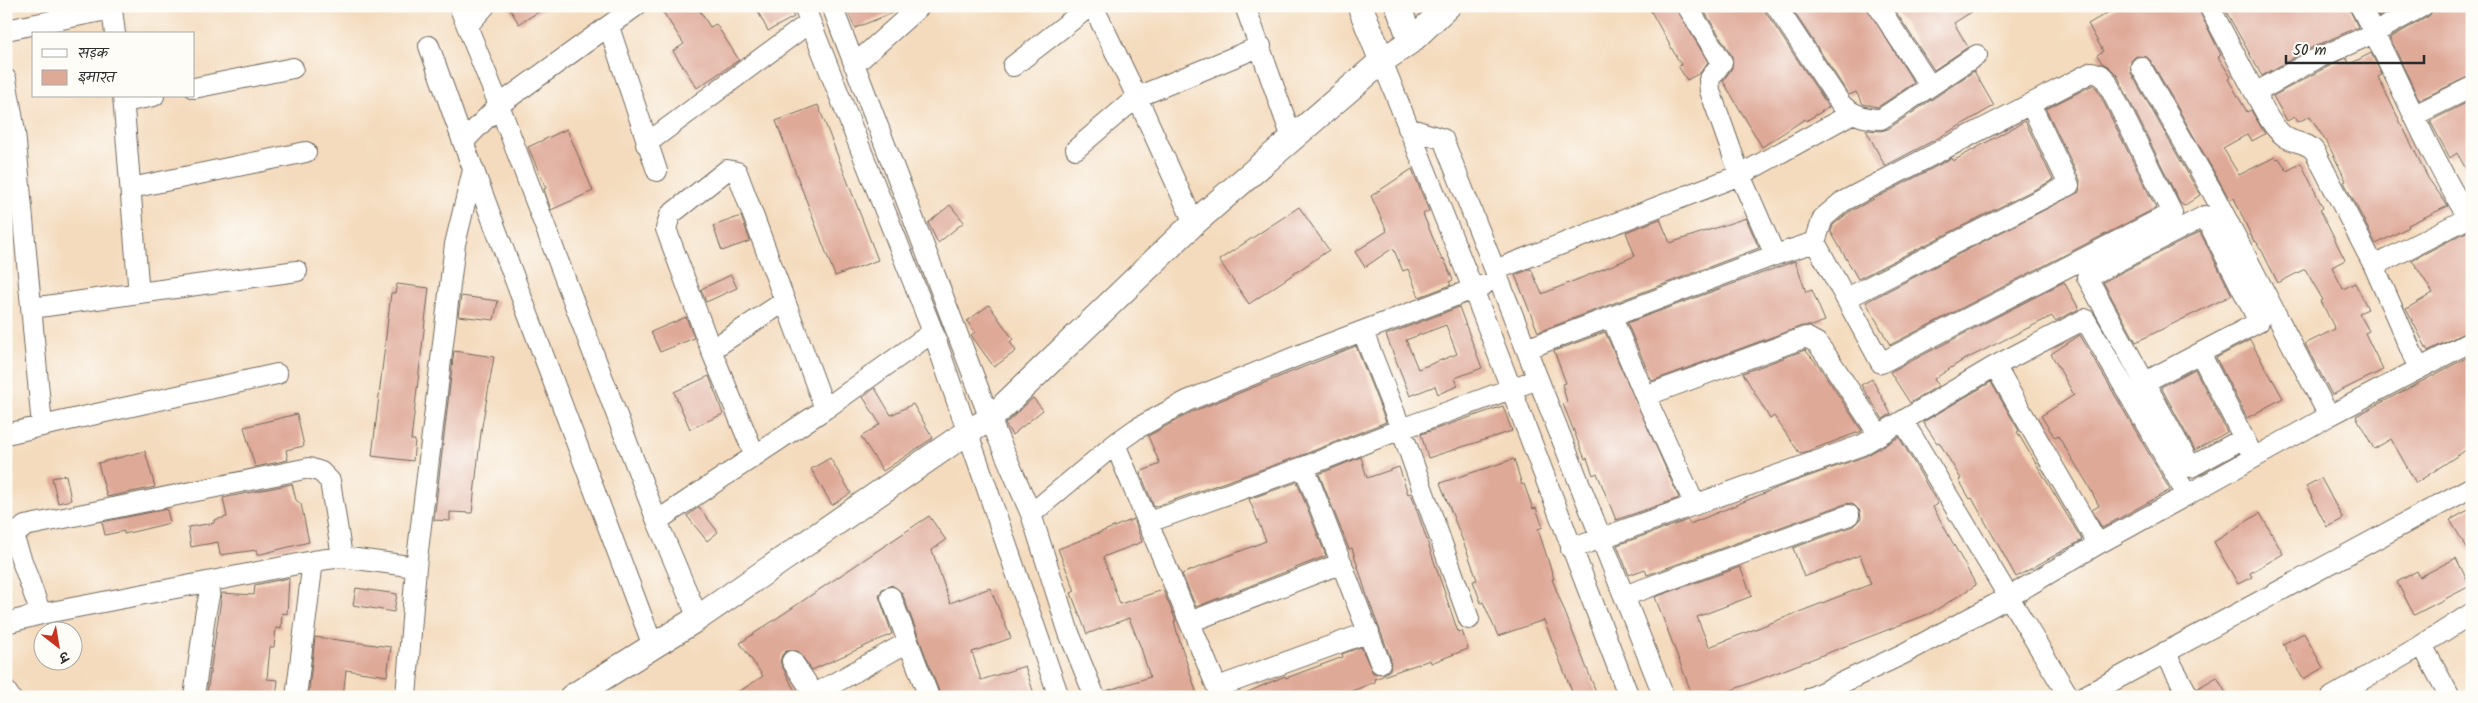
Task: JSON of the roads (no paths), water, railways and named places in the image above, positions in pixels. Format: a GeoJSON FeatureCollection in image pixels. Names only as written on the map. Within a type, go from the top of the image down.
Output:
{"type":"FeatureCollection","features":[{"type":"Feature","properties":{"kind":"street"},"geometry":{"type":"LineString","coordinates":[[459,6],[499,105],[657,521],[698,618]]}},
{"type":"Feature","properties":{"kind":"street"},"geometry":{"type":"LineString","coordinates":[[468,25],[484,6]]}},
{"type":"Feature","properties":{"kind":"street"},"geometry":{"type":"LineString","coordinates":[[463,142],[499,105],[636,6]]}},
{"type":"Feature","properties":{"kind":"street"},"geometry":{"type":"LineString","coordinates":[[832,6],[990,419],[1031,514],[1069,633],[1095,697]]}},
{"type":"Feature","properties":{"kind":"street"},"geometry":{"type":"LineString","coordinates":[[854,65],[920,6]]}},
{"type":"Feature","properties":{"kind":"street"},"geometry":{"type":"LineString","coordinates":[[1013,66],[1091,6],[1138,97],[1194,223]]}},
{"type":"Feature","properties":{"kind":"street"},"geometry":{"type":"LineString","coordinates":[[1246,6],[1292,138]]}},
{"type":"Feature","properties":{"kind":"street"},"geometry":{"type":"LineString","coordinates":[[1360,6],[1473,289],[1629,697]]}},
{"type":"Feature","properties":{"kind":"street"},"geometry":{"type":"LineString","coordinates":[[1398,6],[1411,40]]}},
{"type":"Feature","properties":{"kind":"street"},"geometry":{"type":"LineString","coordinates":[[572,697],[698,618],[966,433],[990,419],[1194,223],[1382,61],[1411,40],[1448,6]]}},
{"type":"Feature","properties":{"kind":"street"},"geometry":{"type":"LineString","coordinates":[[1687,6],[1722,62],[1709,80],[1710,91],[1740,175],[1775,255]]}},
{"type":"Feature","properties":{"kind":"street"},"geometry":{"type":"LineString","coordinates":[[1776,6],[1841,104],[1851,114],[1869,119],[1881,119],[1977,55]]}},
{"type":"Feature","properties":{"kind":"street"},"geometry":{"type":"LineString","coordinates":[[1878,6],[1930,86]]}},
{"type":"Feature","properties":{"kind":"street"},"geometry":{"type":"LineString","coordinates":[[2209,6],[2269,118],[2285,137],[2310,146],[2315,152],[2374,266],[2419,369]]}},
{"type":"Feature","properties":{"kind":"street"},"geometry":{"type":"LineString","coordinates":[[2360,6],[2415,115],[2444,179],[2470,216],[2374,266]]}},
{"type":"Feature","properties":{"kind":"street"},"geometry":{"type":"LineString","coordinates":[[2255,94],[2314,60],[2374,33],[2423,6]]}},
{"type":"Feature","properties":{"kind":"street"},"geometry":{"type":"LineString","coordinates":[[6,30],[116,8],[115,32]]}},
{"type":"Feature","properties":{"kind":"street"},"geometry":{"type":"LineString","coordinates":[[646,144],[807,14],[932,332],[1059,697]]}},
{"type":"Feature","properties":{"kind":"street"},"geometry":{"type":"LineString","coordinates":[[609,27],[646,144],[657,171]]}},
{"type":"Feature","properties":{"kind":"street"},"geometry":{"type":"LineString","coordinates":[[429,46],[463,142],[653,646]]}},
{"type":"Feature","properties":{"kind":"street"},"geometry":{"type":"LineString","coordinates":[[1076,149],[1138,97],[1261,46]]}},
{"type":"Feature","properties":{"kind":"street"},"geometry":{"type":"LineString","coordinates":[[2141,67],[2214,195],[2329,416]]}},
{"type":"Feature","properties":{"kind":"street"},"geometry":{"type":"LineString","coordinates":[[195,88],[292,68]]}},
{"type":"Feature","properties":{"kind":"street"},"geometry":{"type":"LineString","coordinates":[[2092,72],[2101,75],[2106,80],[2172,213],[1881,363],[1815,242],[1823,218],[1842,202],[2092,72]]}},
{"type":"Feature","properties":{"kind":"street"},"geometry":{"type":"LineString","coordinates":[[6,79],[32,308],[42,426]]}},
{"type":"Feature","properties":{"kind":"street"},"geometry":{"type":"LineString","coordinates":[[2415,115],[2472,87]]}},
{"type":"Feature","properties":{"kind":"street"},"geometry":{"type":"LineString","coordinates":[[124,99],[138,283],[137,293]]}},
{"type":"Feature","properties":{"kind":"street"},"geometry":{"type":"LineString","coordinates":[[1847,298],[2069,185],[2030,105]]}},
{"type":"Feature","properties":{"kind":"street"},"geometry":{"type":"LineString","coordinates":[[1031,514],[1115,444],[1136,429],[1187,401],[1307,352],[1473,289],[1497,275],[1740,175],[1851,114]]}},
{"type":"Feature","properties":{"kind":"street"},"geometry":{"type":"LineString","coordinates":[[1408,128],[1443,139],[1664,697]]}},
{"type":"Feature","properties":{"kind":"street"},"geometry":{"type":"LineString","coordinates":[[131,188],[306,152]]}},
{"type":"Feature","properties":{"kind":"street"},"geometry":{"type":"LineString","coordinates":[[406,697],[416,567],[455,244],[474,170]]}},
{"type":"Feature","properties":{"kind":"street"},"geometry":{"type":"LineString","coordinates":[[755,456],[711,350],[666,229],[670,214],[727,170],[737,172],[825,409]]}},
{"type":"Feature","properties":{"kind":"street"},"geometry":{"type":"LineString","coordinates":[[2145,382],[2259,322],[2205,216],[2087,276],[2191,467],[2244,438]]}},
{"type":"Feature","properties":{"kind":"street"},"geometry":{"type":"LineString","coordinates":[[1526,349],[1775,255],[1815,242]]}},
{"type":"Feature","properties":{"kind":"street"},"geometry":{"type":"LineString","coordinates":[[32,308],[297,271]]}},
{"type":"Feature","properties":{"kind":"street"},"geometry":{"type":"LineString","coordinates":[[711,350],[785,301]]}},
{"type":"Feature","properties":{"kind":"street"},"geometry":{"type":"LineString","coordinates":[[1612,318],[1644,396],[1695,505]]}},
{"type":"Feature","properties":{"kind":"street"},"geometry":{"type":"LineString","coordinates":[[1571,549],[1862,445],[1996,366],[2085,319],[2187,495]]}},
{"type":"Feature","properties":{"kind":"street"},"geometry":{"type":"LineString","coordinates":[[657,521],[825,409],[932,332]]}},
{"type":"Feature","properties":{"kind":"street"},"geometry":{"type":"LineString","coordinates":[[1363,332],[1401,429],[1469,619]]}},
{"type":"Feature","properties":{"kind":"street"},"geometry":{"type":"LineString","coordinates":[[1644,396],[1806,337],[1817,343],[1829,359],[1879,436]]}},
{"type":"Feature","properties":{"kind":"street"},"geometry":{"type":"LineString","coordinates":[[1812,697],[1903,654],[2009,597],[2098,544],[2329,416],[2472,341]]}},
{"type":"Feature","properties":{"kind":"street"},"geometry":{"type":"LineString","coordinates":[[2200,353],[2254,458]]}},
{"type":"Feature","properties":{"kind":"street"},"geometry":{"type":"LineString","coordinates":[[1996,366],[2098,544]]}},
{"type":"Feature","properties":{"kind":"street"},"geometry":{"type":"LineString","coordinates":[[6,434],[277,374]]}},
{"type":"Feature","properties":{"kind":"street"},"geometry":{"type":"LineString","coordinates":[[1149,522],[1304,467],[1538,379]]}},
{"type":"Feature","properties":{"kind":"street"},"geometry":{"type":"LineString","coordinates":[[1903,421],[2069,697]]}},
{"type":"Feature","properties":{"kind":"street"},"geometry":{"type":"LineString","coordinates":[[1115,444],[1219,692],[1369,632]]}},
{"type":"Feature","properties":{"kind":"street"},"geometry":{"type":"LineString","coordinates":[[1304,467],[1380,663]]}},
{"type":"Feature","properties":{"kind":"street"},"geometry":{"type":"LineString","coordinates":[[42,614],[13,536],[25,526],[309,468],[321,472],[330,481],[342,557]]}},
{"type":"Feature","properties":{"kind":"street"},"geometry":{"type":"LineString","coordinates":[[2082,697],[2472,487]]}},
{"type":"Feature","properties":{"kind":"street"},"geometry":{"type":"LineString","coordinates":[[1624,596],[1849,515]]}},
{"type":"Feature","properties":{"kind":"street"},"geometry":{"type":"LineString","coordinates":[[6,623],[42,614],[342,557],[416,567]]}},
{"type":"Feature","properties":{"kind":"street"},"geometry":{"type":"LineString","coordinates":[[296,697],[314,561]]}},
{"type":"Feature","properties":{"kind":"street"},"geometry":{"type":"LineString","coordinates":[[1190,622],[1342,563]]}},
{"type":"Feature","properties":{"kind":"street"},"geometry":{"type":"LineString","coordinates":[[194,697],[205,616],[212,581]]}},
{"type":"Feature","properties":{"kind":"street"},"geometry":{"type":"LineString","coordinates":[[891,597],[929,697]]}},
{"type":"Feature","properties":{"kind":"street"},"geometry":{"type":"LineString","coordinates":[[2332,697],[2422,645],[2472,613]]}},
{"type":"Feature","properties":{"kind":"street"},"geometry":{"type":"LineString","coordinates":[[792,661],[816,695],[908,642]]}},
{"type":"Feature","properties":{"kind":"street"},"geometry":{"type":"LineString","coordinates":[[2422,645],[2450,697]]}},
{"type":"Feature","properties":{"kind":"street"},"geometry":{"type":"LineString","coordinates":[[2165,652],[2189,697]]}},
{"type":"Feature","properties":{"kind":"street"},"geometry":{"type":"LineString","coordinates":[[6,690],[10,697]]}}]}
